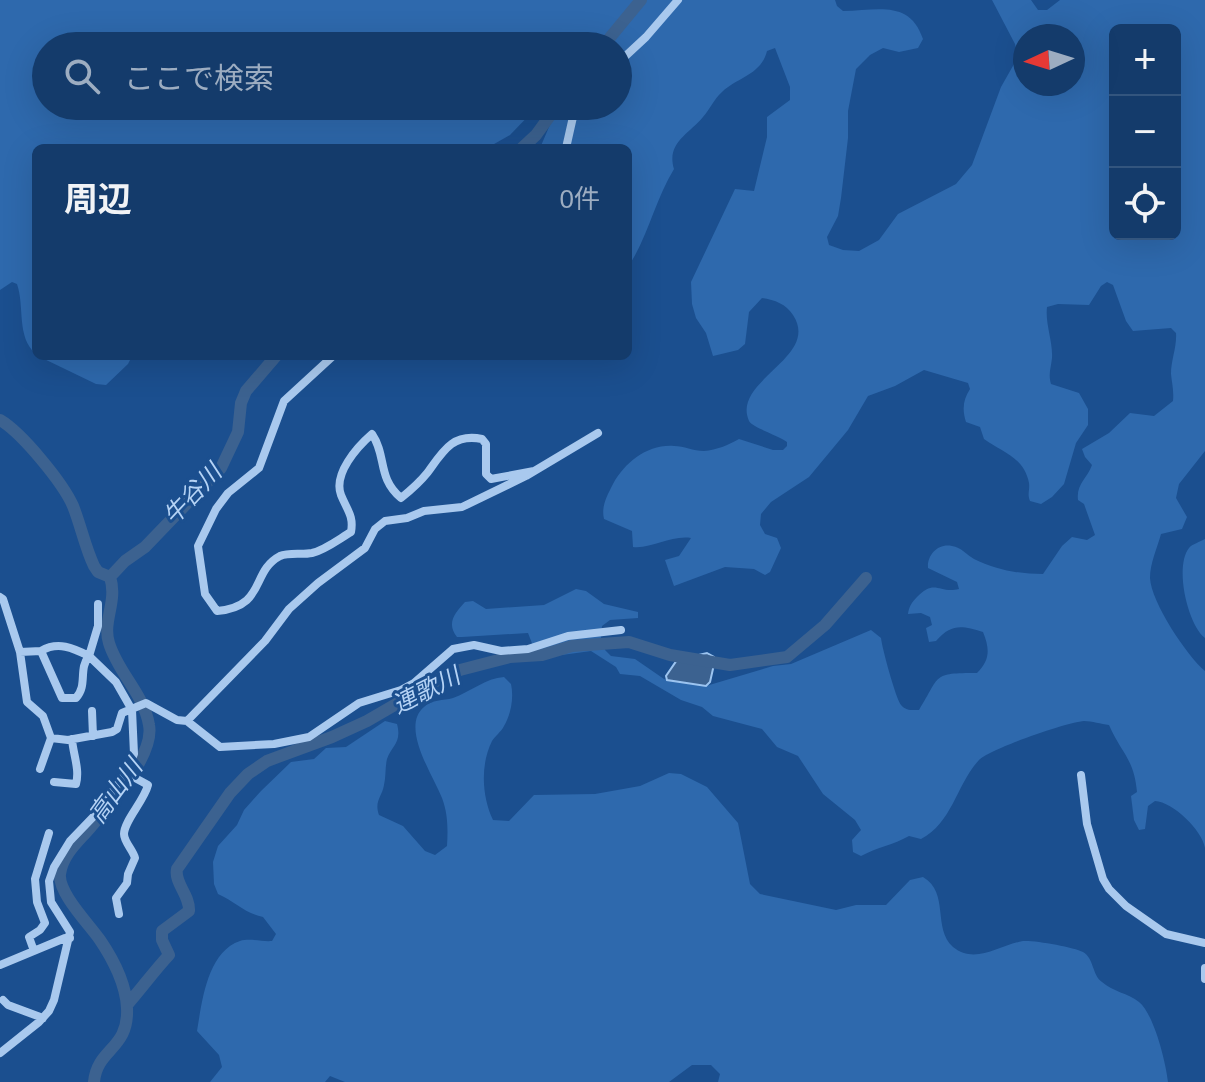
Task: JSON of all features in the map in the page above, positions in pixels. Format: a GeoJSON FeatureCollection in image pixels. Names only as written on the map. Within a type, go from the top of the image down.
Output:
{"type":"FeatureCollection","features":[{"type":"Feature","properties":{"kind":"street"},"geometry":{"type":"LineString","coordinates":[[632,50],[678,0]]}},
{"type":"Feature","properties":{"kind":"street"},"geometry":{"type":"LineString","coordinates":[[567,144],[572,120]]}},
{"type":"Feature","properties":{"kind":"street"},"geometry":{"type":"LineString","coordinates":[[329,360],[284,401],[259,468],[228,493],[216,509],[198,546],[205,594],[217,611],[234,609],[248,601],[271,564],[282,555],[314,553],[351,532],[353,520],[339,485],[352,453],[372,434],[378,444],[381,467],[388,486],[401,498],[422,479],[449,444],[458,439],[482,439],[486,444],[486,474],[491,479],[534,471]]}},
{"type":"Feature","properties":{"kind":"street"},"geometry":{"type":"LineString","coordinates":[[187,721],[265,641],[289,609],[365,548],[375,529],[385,521],[407,518],[424,511],[462,507],[534,471],[598,433]]}},
{"type":"Feature","properties":{"kind":"street"},"geometry":{"type":"LineString","coordinates":[[0,597],[20,652],[27,702],[43,716],[51,738],[40,769]]}},
{"type":"Feature","properties":{"kind":"street"},"geometry":{"type":"LineString","coordinates":[[41,651],[62,698],[76,698],[81,692],[83,665],[98,626],[98,604]]}},
{"type":"Feature","properties":{"kind":"street"},"geometry":{"type":"LineString","coordinates":[[51,738],[72,739],[117,729],[122,713],[146,703],[177,720],[187,721],[220,747],[274,744],[309,737],[359,703],[401,690],[414,683],[453,649],[474,645],[501,651],[528,649],[568,636],[621,630]]}},
{"type":"Feature","properties":{"kind":"street"},"geometry":{"type":"LineString","coordinates":[[0,638],[14,636]]}},
{"type":"Feature","properties":{"kind":"street"},"geometry":{"type":"LineString","coordinates":[[0,1053],[43,1018],[54,1000],[70,938],[67,924],[51,902],[49,892],[54,867],[70,841],[129,775],[134,754],[132,710],[116,682],[89,656],[63,645],[20,652]]}},
{"type":"Feature","properties":{"kind":"street"},"geometry":{"type":"LineString","coordinates":[[92,711],[93,736]]}},
{"type":"Feature","properties":{"kind":"street"},"geometry":{"type":"LineString","coordinates":[[54,782],[76,784],[78,773],[72,739]]}},
{"type":"Feature","properties":{"kind":"street"},"geometry":{"type":"LineString","coordinates":[[119,914],[116,898],[127,883],[135,858],[125,839],[125,830],[147,788],[146,783],[129,775]]}},
{"type":"Feature","properties":{"kind":"street"},"geometry":{"type":"LineString","coordinates":[[1081,775],[1087,824],[1103,879],[1109,889],[1126,906],[1166,934],[1205,943]]}},
{"type":"Feature","properties":{"kind":"street"},"geometry":{"type":"LineString","coordinates":[[34,951],[29,937],[45,923],[37,902],[35,879],[49,833]]}},
{"type":"Feature","properties":{"kind":"street"},"geometry":{"type":"LineString","coordinates":[[0,965],[70,938]]}},
{"type":"Feature","properties":{"kind":"street"},"geometry":{"type":"LineString","coordinates":[[1205,968],[1205,979]]}},
{"type":"Feature","properties":{"kind":"street"},"geometry":{"type":"LineString","coordinates":[[3,1000],[8,1005],[43,1018]]}},
{"type":"Feature","properties":{"kind":"shaded area"},"geometry":{"type":"Polygon","coordinates":[[[0,0],[835,0],[843,11],[892,10],[910,18],[923,39],[918,48],[899,52],[883,48],[870,55],[856,69],[848,111],[848,138],[838,216],[827,237],[829,245],[859,251],[879,240],[898,214],[956,184],[972,165],[1001,87],[1013,66],[1013,96],[1085,96],[1085,24],[1013,24],[1013,40],[992,0],[1031,0],[1038,10],[1047,10],[1060,0],[1205,0],[1205,451],[1179,484],[1176,498],[1187,517],[1182,529],[1161,534],[1150,578],[1156,601],[1171,628],[1205,671],[1205,848],[1193,825],[1170,806],[1155,801],[1148,806],[1145,829],[1139,830],[1134,820],[1131,796],[1137,792],[1130,763],[1109,725],[1084,721],[1029,737],[986,755],[971,770],[947,813],[932,832],[921,839],[909,836],[861,856],[853,852],[852,840],[861,830],[855,820],[823,794],[798,756],[777,747],[762,729],[713,716],[702,707],[681,700],[640,676],[620,674],[616,667],[591,651],[540,658],[528,633],[457,637],[454,632],[453,618],[465,602],[473,601],[486,609],[544,605],[576,589],[586,591],[604,604],[638,612],[638,618],[610,620],[602,626],[601,638],[611,656],[635,659],[664,679],[706,686],[773,666],[791,664],[871,630],[881,638],[901,705],[919,710],[939,678],[977,673],[988,654],[983,632],[969,628],[952,629],[936,641],[929,642],[926,628],[932,625],[930,617],[921,613],[908,614],[913,601],[928,588],[959,589],[957,582],[928,568],[931,555],[942,546],[952,546],[991,566],[1043,574],[1072,537],[1087,540],[1095,535],[1084,504],[1078,500],[1080,486],[1092,465],[1082,449],[1109,433],[1130,413],[1154,416],[1173,401],[1171,374],[1176,333],[1171,328],[1133,331],[1126,321],[1113,285],[1107,282],[1089,305],[1058,304],[1047,307],[1052,352],[1051,384],[1079,393],[1088,409],[1088,425],[1076,443],[1064,484],[1052,497],[1041,504],[1030,501],[1029,483],[1022,467],[984,439],[980,427],[966,422],[964,409],[970,389],[968,383],[924,370],[868,396],[848,430],[809,477],[771,502],[761,514],[760,525],[765,534],[777,538],[781,548],[770,572],[765,575],[754,569],[725,567],[674,586],[665,560],[679,556],[691,538],[633,547],[632,531],[604,519],[607,497],[624,468],[646,451],[664,446],[704,451],[739,439],[773,450],[783,450],[787,446],[783,439],[751,424],[747,406],[752,393],[787,357],[795,344],[798,330],[793,315],[780,303],[762,298],[749,312],[745,344],[738,350],[713,356],[706,333],[696,318],[691,282],[735,189],[754,191],[767,137],[767,117],[790,100],[790,87],[775,48],[767,51],[754,71],[719,95],[680,140],[673,152],[674,169],[632,260],[632,144],[542,144],[552,120],[632,120],[632,32],[32,32],[32,120],[524,120],[510,135],[494,144],[32,144],[32,349],[23,330],[17,284],[12,282],[0,290],[0,0]]]}},
{"type":"Feature","properties":{"kind":"shaded area"},"geometry":{"type":"Polygon","coordinates":[[[46,360],[130,360],[106,385],[96,384],[46,360]]]}},
{"type":"Feature","properties":{"kind":"shaded area"},"geometry":{"type":"Polygon","coordinates":[[[1205,539],[1205,638],[1189,609],[1183,568],[1189,548],[1205,539]]]}},
{"type":"Feature","properties":{"kind":"shaded area"},"geometry":{"type":"Polygon","coordinates":[[[707,653],[715,660],[710,682],[706,686],[667,680],[666,676],[677,660],[707,653]]]}},
{"type":"Feature","properties":{"kind":"shaded area"},"geometry":{"type":"Polygon","coordinates":[[[504,677],[511,684],[511,706],[504,726],[488,750],[484,770],[485,791],[493,820],[509,821],[534,795],[595,794],[640,786],[669,773],[681,774],[707,787],[738,823],[750,884],[760,894],[836,910],[856,905],[886,905],[910,880],[923,877],[936,892],[947,939],[961,952],[979,954],[1028,941],[1083,952],[1102,982],[1135,999],[1150,1017],[1168,1082],[718,1082],[720,1074],[711,1065],[692,1065],[669,1082],[345,1082],[330,1076],[325,1082],[210,1082],[222,1067],[219,1055],[197,1031],[204,993],[213,967],[229,947],[240,941],[272,941],[276,934],[263,917],[218,894],[214,884],[213,862],[218,846],[237,825],[244,810],[291,762],[314,759],[326,748],[346,747],[385,721],[397,724],[398,736],[387,759],[378,803],[379,815],[403,826],[425,851],[435,855],[447,846],[446,816],[442,798],[417,739],[415,726],[418,716],[430,703],[453,698],[504,677]]]}},
{"type":"Feature","properties":{"kind":"waterway","name":"牛谷川"},"geometry":{"type":"LineString","coordinates":[[615,32],[641,0]]}},
{"type":"Feature","properties":{"kind":"waterway","name":"牛谷川"},"geometry":{"type":"LineString","coordinates":[[526,144],[547,120]]}},
{"type":"Feature","properties":{"kind":"waterway","name":"牛谷川"},"geometry":{"type":"LineString","coordinates":[[110,577],[145,547],[221,468],[238,432],[241,403],[246,391],[273,360]]}},
{"type":"Feature","properties":{"kind":"waterway","name":"高山川"},"geometry":{"type":"LineString","coordinates":[[0,420],[30,447],[60,485],[73,506],[94,566],[98,572],[110,577]]}},
{"type":"Feature","properties":{"kind":"waterway","name":"高山川"},"geometry":{"type":"LineString","coordinates":[[94,1082],[101,1062],[123,1032],[126,999],[114,964],[69,899],[60,874],[64,860],[72,849],[129,780],[149,737],[149,725],[142,703],[118,664],[107,635],[112,594],[110,577]]}},
{"type":"Feature","properties":{"kind":"waterway","name":"連歌川"},"geometry":{"type":"LineString","coordinates":[[127,1005],[169,955],[162,940],[162,931],[189,911],[177,869],[230,793],[248,774],[267,761],[367,721],[441,678],[510,657],[542,655],[572,646],[629,642],[670,655],[730,665],[787,657],[825,625],[866,578]]}}]}
